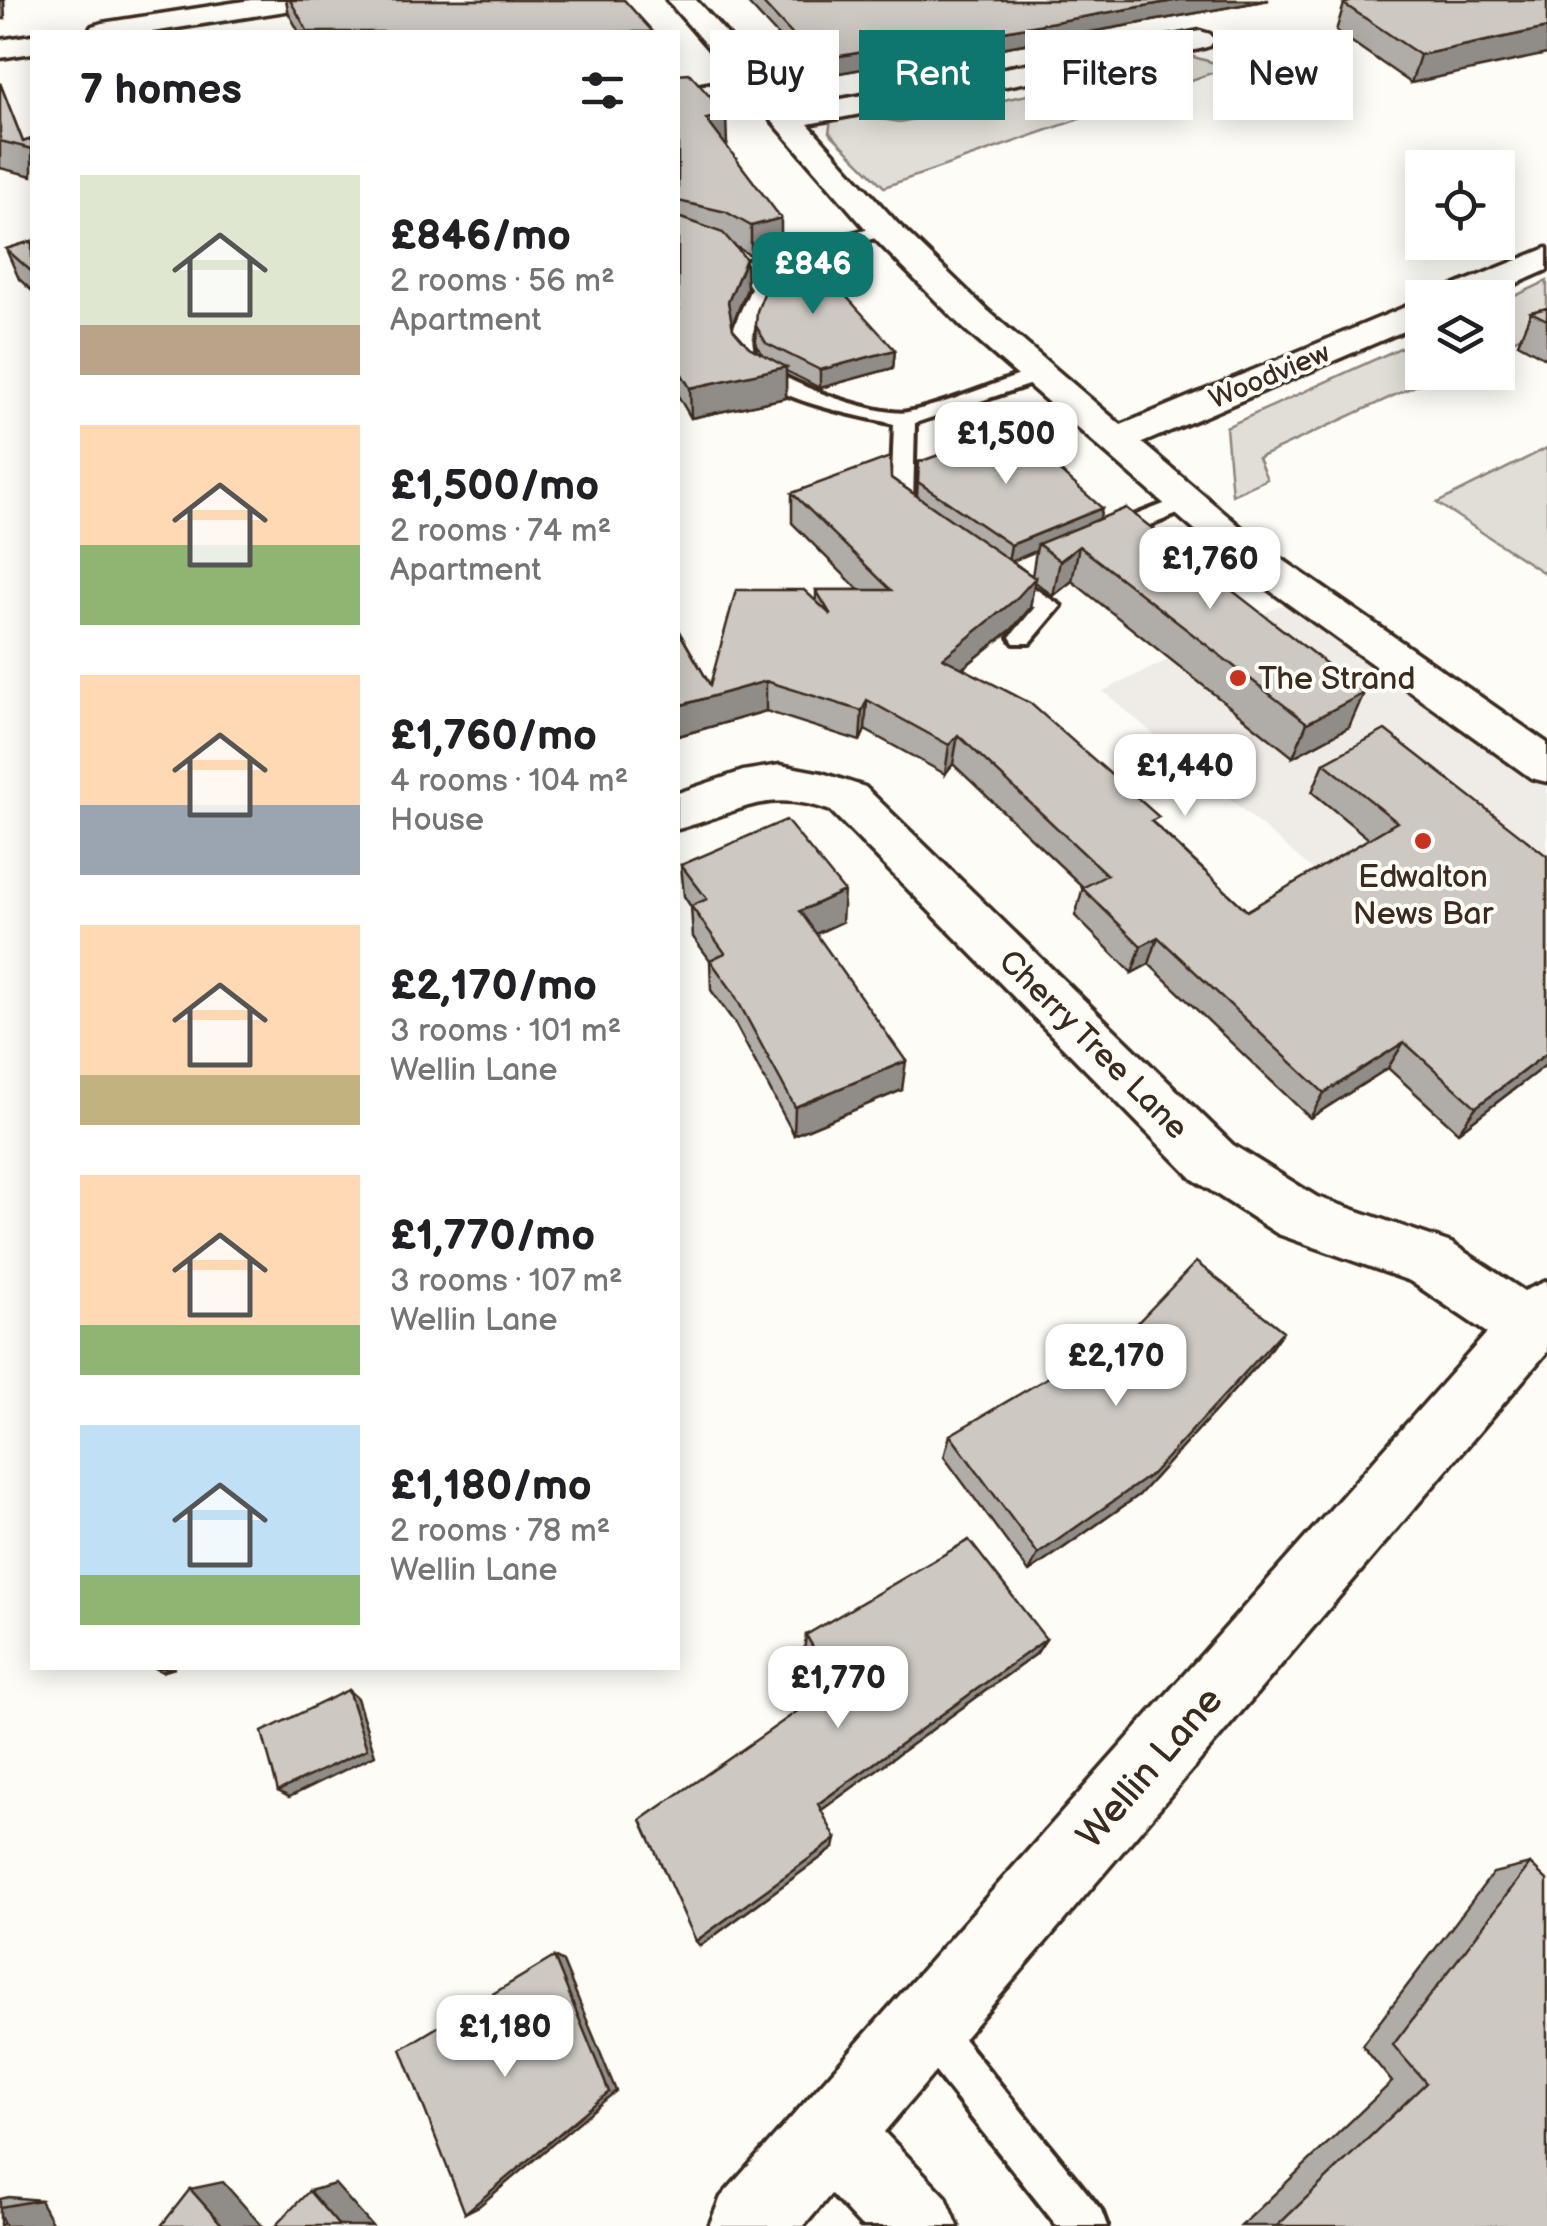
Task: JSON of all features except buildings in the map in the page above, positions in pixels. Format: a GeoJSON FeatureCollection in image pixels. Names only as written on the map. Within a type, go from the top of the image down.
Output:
{"type":"FeatureCollection","features":[{"type":"Feature","properties":{"kind":"street"},"geometry":{"type":"LineString","coordinates":[[115,30],[304,0]]}},
{"type":"Feature","properties":{"kind":"street"},"geometry":{"type":"LineString","coordinates":[[681,0],[710,33]]}},
{"type":"Feature","properties":{"kind":"street"},"geometry":{"type":"LineString","coordinates":[[839,108],[1200,40]]}},
{"type":"Feature","properties":{"kind":"street"},"geometry":{"type":"LineString","coordinates":[[0,49],[30,44]]}},
{"type":"Feature","properties":{"kind":"street"},"geometry":{"type":"LineString","coordinates":[[788,120],[885,230],[975,320],[1186,502],[1248,554],[1547,766]]}},
{"type":"Feature","properties":{"kind":"street"},"geometry":{"type":"LineString","coordinates":[[1495,280],[1547,258]]}},
{"type":"Feature","properties":{"kind":"street","name":"Woodview"},"geometry":{"type":"LineString","coordinates":[[1115,441],[1405,317]]}},
{"type":"Feature","properties":{"kind":"street","name":"Cherry Tree Lane"},"geometry":{"type":"LineString","coordinates":[[680,811],[754,782],[806,782],[848,799],[1213,1162],[1298,1216],[1430,1262],[1538,1318]]}},
{"type":"Feature","properties":{"kind":"street","name":"Wellin Lane"},"geometry":{"type":"LineString","coordinates":[[750,2226],[1538,1318]]}},
{"type":"Feature","properties":{"kind":"street"},"geometry":{"type":"LineString","coordinates":[[830,2134],[917,2226]]}},
{"type":"Feature","properties":{"kind":"lane"},"geometry":{"type":"LineString","coordinates":[[680,95],[710,89]]}},
{"type":"Feature","properties":{"kind":"lane"},"geometry":{"type":"LineString","coordinates":[[746,267],[885,230]]}},
{"type":"Feature","properties":{"kind":"lane"},"geometry":{"type":"LineString","coordinates":[[724,252],[742,260],[760,288],[742,342],[749,365],[782,386],[905,420],[1039,375]]}},
{"type":"Feature","properties":{"kind":"lane"},"geometry":{"type":"LineString","coordinates":[[905,420],[902,505],[932,526]]}},
{"type":"Feature","properties":{"kind":"lane"},"geometry":{"type":"LineString","coordinates":[[1078,547],[1186,502]]}},
{"type":"Feature","properties":{"kind":"lane"},"geometry":{"type":"LineString","coordinates":[[977,556],[1016,573],[1048,606],[1022,637]]}},
{"type":"Feature","properties":{"kind":"lane"},"geometry":{"type":"LineString","coordinates":[[926,2025],[1085,2226]]}},
{"type":"Feature","properties":{"kind":"shaded area"},"geometry":{"type":"Polygon","coordinates":[[[1193,57],[1213,63],[1213,73],[1193,80],[1193,57]]]}},
{"type":"Feature","properties":{"kind":"shaded area"},"geometry":{"type":"Polygon","coordinates":[[[1025,96],[1025,120],[1077,120],[884,187],[829,132],[831,120],[855,115],[859,120],[900,122],[1005,120],[1005,100],[1025,96]]]}},
{"type":"Feature","properties":{"kind":"shaded area"},"geometry":{"type":"Polygon","coordinates":[[[1547,281],[1547,324],[1515,339],[1515,296],[1547,281]]]}},
{"type":"Feature","properties":{"kind":"shaded area"},"geometry":{"type":"Polygon","coordinates":[[[1405,346],[1406,390],[1258,458],[1267,479],[1232,495],[1226,427],[1405,346]]]}},
{"type":"Feature","properties":{"kind":"shaded area"},"geometry":{"type":"Polygon","coordinates":[[[1547,448],[1547,575],[1437,503],[1547,448]]]}},
{"type":"Feature","properties":{"kind":"shaded area"},"geometry":{"type":"Polygon","coordinates":[[[1286,603],[1547,788],[1547,1069],[1103,691],[1286,603]]]}},
{"type":"Feature","properties":{"kind":"place","name":"The Strand"},"geometry":{"type":"Point","coordinates":[1238,678]}},
{"type":"Feature","properties":{"kind":"place","name":"Edwalton News Bar"},"geometry":{"type":"Point","coordinates":[1423,841]}}]}
